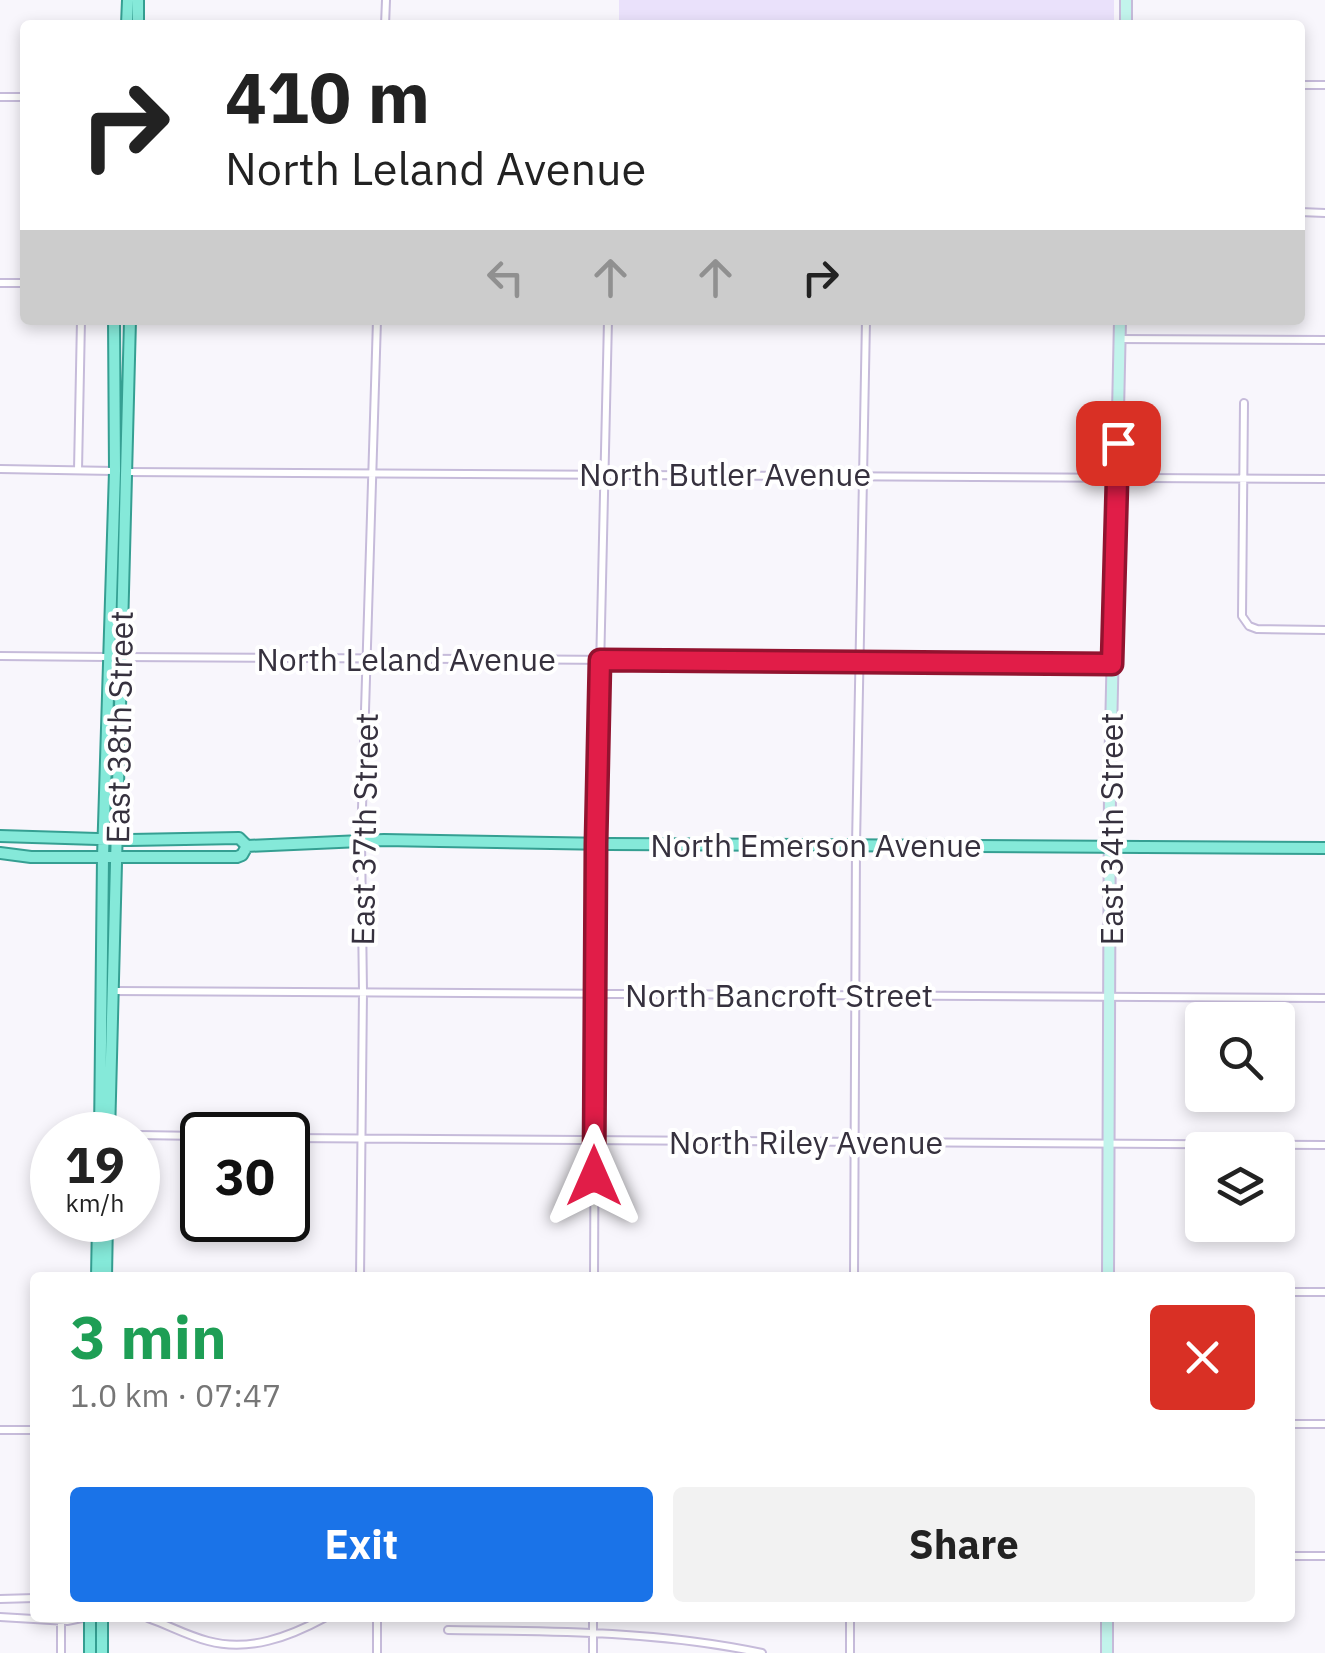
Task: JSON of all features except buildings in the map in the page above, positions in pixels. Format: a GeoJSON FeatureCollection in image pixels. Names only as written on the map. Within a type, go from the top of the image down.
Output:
{"type":"FeatureCollection","features":[{"type":"Feature","properties":{"kind":"main road","name":"East 38th Street"},"geometry":{"type":"LineString","coordinates":[[114,325],[120,471]]}},
{"type":"Feature","properties":{"kind":"main road","name":"East 38th Street"},"geometry":{"type":"LineString","coordinates":[[110,1112],[116,858],[111,840],[115,657],[120,471],[130,325]]}},
{"type":"Feature","properties":{"kind":"main road","name":"East 34th Street"},"geometry":{"type":"LineString","coordinates":[[1108,1272],[1112,664],[1120,325]]}},
{"type":"Feature","properties":{"kind":"main road","name":"North Emerson Avenue"},"geometry":{"type":"LineString","coordinates":[[0,836],[111,840],[239,838],[247,846],[361,841],[1325,848]]}},
{"type":"Feature","properties":{"kind":"main road","name":"East 38th Street"},"geometry":{"type":"LineString","coordinates":[[100,1112],[104,858],[111,840]]}},
{"type":"Feature","properties":{"kind":"main road","name":"North Emerson Avenue"},"geometry":{"type":"LineString","coordinates":[[0,852],[31,857],[236,857],[242,856],[247,846]]}},
{"type":"Feature","properties":{"kind":"main road"},"geometry":{"type":"LineString","coordinates":[[97,1272],[98,1242]]}},
{"type":"Feature","properties":{"kind":"main road"},"geometry":{"type":"LineString","coordinates":[[106,1272],[107,1242]]}},
{"type":"Feature","properties":{"kind":"main road"},"geometry":{"type":"LineString","coordinates":[[90,1622],[90,1653]]}},
{"type":"Feature","properties":{"kind":"main road"},"geometry":{"type":"LineString","coordinates":[[102,1622],[102,1653]]}},
{"type":"Feature","properties":{"kind":"main road"},"geometry":{"type":"LineString","coordinates":[[1107,1622],[1107,1653]]}},
{"type":"Feature","properties":{"kind":"street"},"geometry":{"type":"LineString","coordinates":[[78,470],[81,325]]}},
{"type":"Feature","properties":{"kind":"street","name":"East 37th Street"},"geometry":{"type":"LineString","coordinates":[[360,1272],[361,841],[377,325]]}},
{"type":"Feature","properties":{"kind":"street"},"geometry":{"type":"LineString","coordinates":[[594,1272],[596,844],[608,325]]}},
{"type":"Feature","properties":{"kind":"street"},"geometry":{"type":"LineString","coordinates":[[854,1272],[856,845],[866,325]]}},
{"type":"Feature","properties":{"kind":"street"},"geometry":{"type":"LineString","coordinates":[[1120,339],[1325,340]]}},
{"type":"Feature","properties":{"kind":"street"},"geometry":{"type":"LineString","coordinates":[[1244,403],[1240,611],[1245,622],[1259,630],[1325,630]]}},
{"type":"Feature","properties":{"kind":"street","name":"North Butler Avenue"},"geometry":{"type":"LineString","coordinates":[[0,469],[1325,479]]}},
{"type":"Feature","properties":{"kind":"street","name":"North Leland Avenue"},"geometry":{"type":"LineString","coordinates":[[0,656],[1112,664]]}},
{"type":"Feature","properties":{"kind":"street","name":"North Bancroft Street"},"geometry":{"type":"LineString","coordinates":[[113,991],[1325,998]]}},
{"type":"Feature","properties":{"kind":"street","name":"North Riley Avenue"},"geometry":{"type":"LineString","coordinates":[[310,1138],[1325,1145]]}},
{"type":"Feature","properties":{"kind":"street"},"geometry":{"type":"LineString","coordinates":[[1295,1292],[1325,1292]]}},
{"type":"Feature","properties":{"kind":"street"},"geometry":{"type":"LineString","coordinates":[[1295,1424],[1325,1424]]}},
{"type":"Feature","properties":{"kind":"street"},"geometry":{"type":"LineString","coordinates":[[0,1430],[30,1430]]}},
{"type":"Feature","properties":{"kind":"street"},"geometry":{"type":"LineString","coordinates":[[1295,1556],[1325,1556]]}},
{"type":"Feature","properties":{"kind":"street"},"geometry":{"type":"LineString","coordinates":[[0,1600],[30,1598]]}},
{"type":"Feature","properties":{"kind":"street"},"geometry":{"type":"LineString","coordinates":[[0,1617],[30,1617]]}},
{"type":"Feature","properties":{"kind":"street"},"geometry":{"type":"LineString","coordinates":[[61,1622],[61,1653]]}},
{"type":"Feature","properties":{"kind":"street"},"geometry":{"type":"LineString","coordinates":[[158,1622],[207,1641],[242,1644],[274,1640],[316,1622]]}},
{"type":"Feature","properties":{"kind":"street"},"geometry":{"type":"LineString","coordinates":[[377,1622],[377,1653]]}},
{"type":"Feature","properties":{"kind":"street"},"geometry":{"type":"LineString","coordinates":[[593,1622],[593,1653]]}},
{"type":"Feature","properties":{"kind":"street"},"geometry":{"type":"LineString","coordinates":[[850,1622],[850,1653]]}},
{"type":"Feature","properties":{"kind":"street"},"geometry":{"type":"LineString","coordinates":[[448,1630],[593,1632],[696,1641],[762,1653]]}},
{"type":"Feature","properties":{"kind":"shaded area"},"geometry":{"type":"Polygon","coordinates":[[[619,0],[1114,0],[1114,20],[619,20],[619,0]]]}},
{"type":"Feature","properties":{"kind":"route"},"geometry":{"type":"LineString","coordinates":[[594,1176],[600,660],[1112,664],[1118,443]]}}]}
